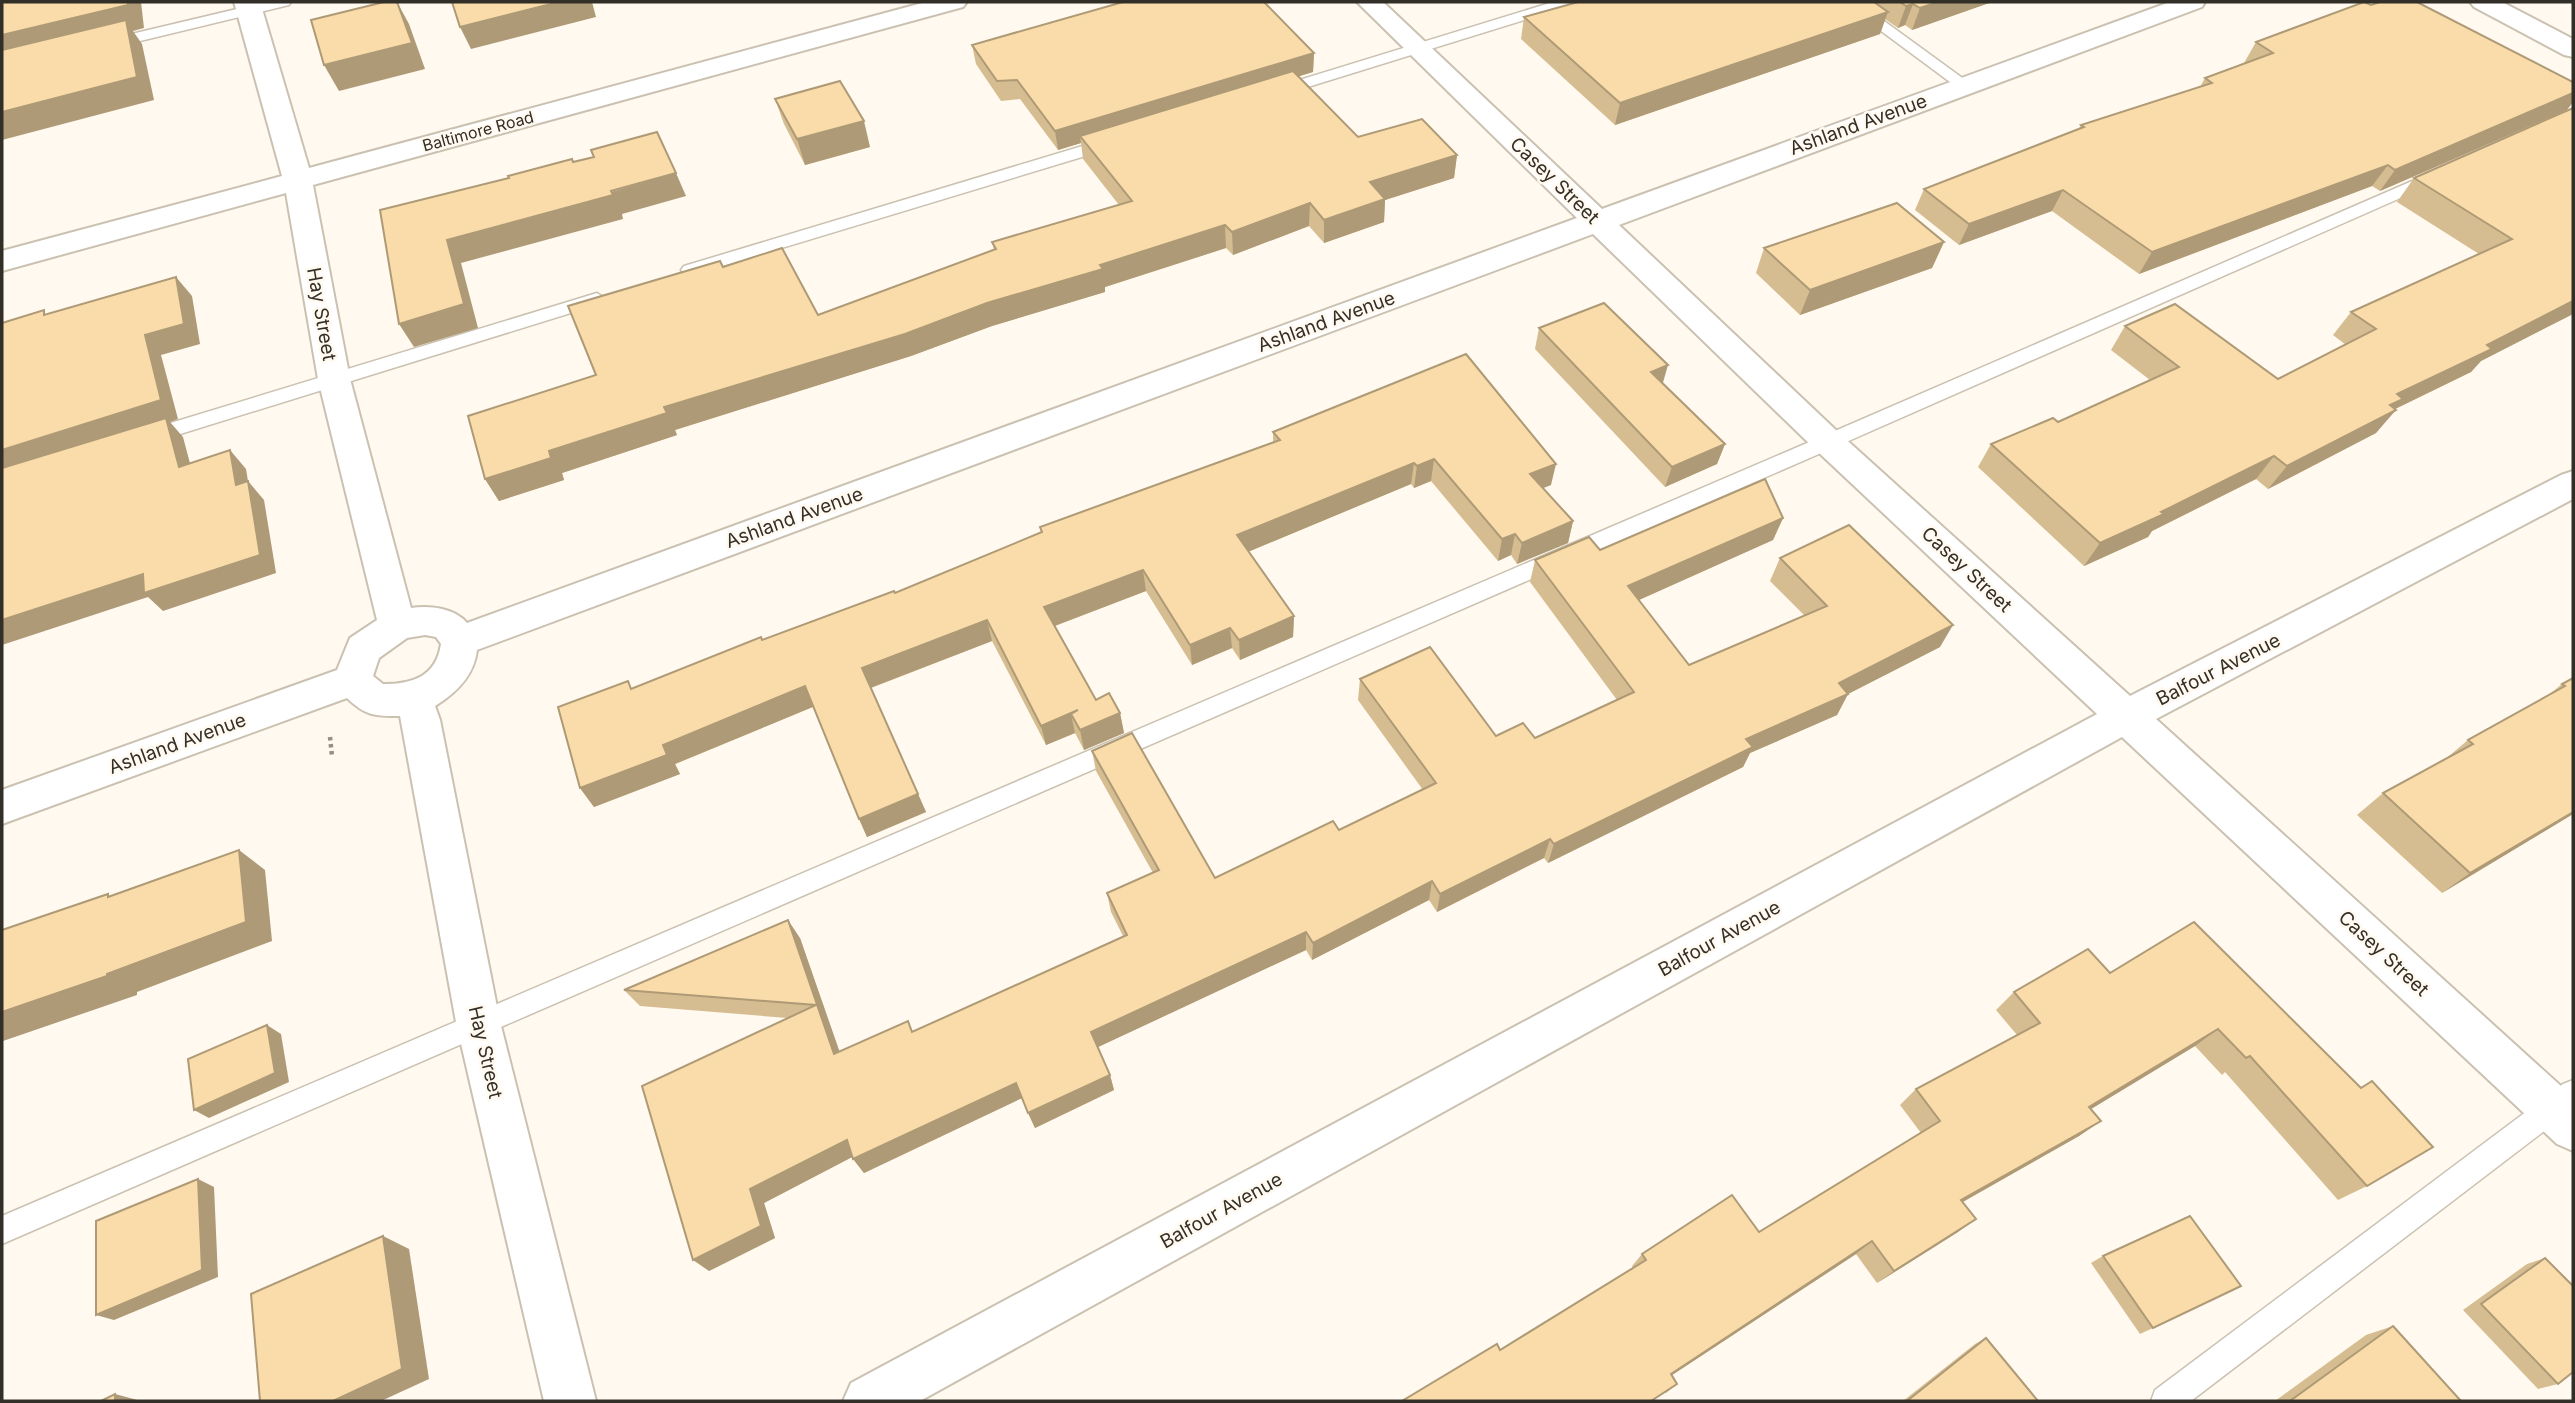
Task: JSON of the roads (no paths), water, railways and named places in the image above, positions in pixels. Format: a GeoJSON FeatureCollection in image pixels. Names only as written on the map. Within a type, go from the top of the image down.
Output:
{"type":"FeatureCollection","features":[{"type":"Feature","properties":{"kind":"street","name":"Baltimore Road"},"geometry":{"type":"LineString","coordinates":[[2,261],[954,2]]}},
{"type":"Feature","properties":{"kind":"street","name":"Casey Street"},"geometry":{"type":"LineString","coordinates":[[1369,2],[1828,442],[2127,716],[2566,1110]]}},
{"type":"Feature","properties":{"kind":"street","name":"Ashland Avenue"},"geometry":{"type":"LineString","coordinates":[[460,641],[2189,2]]}},
{"type":"Feature","properties":{"kind":"street"},"geometry":{"type":"LineString","coordinates":[[2483,2],[2573,49]]}},
{"type":"Feature","properties":{"kind":"street","name":"Hay Street"},"geometry":{"type":"LineString","coordinates":[[248,6],[298,180],[334,379],[397,626]]}},
{"type":"Feature","properties":{"kind":"street","name":"Balfour Avenue"},"geometry":{"type":"LineString","coordinates":[[869,1401],[2127,716],[2573,484]]}},
{"type":"Feature","properties":{"kind":"street"},"geometry":{"type":"LineString","coordinates":[[425,620],[448,626],[460,641],[457,662],[441,683],[413,700],[374,700],[353,680],[363,649],[397,626],[425,620]]}},
{"type":"Feature","properties":{"kind":"street","name":"Ashland Avenue"},"geometry":{"type":"LineString","coordinates":[[2,807],[353,680]]}},
{"type":"Feature","properties":{"kind":"street","name":"Hay Street"},"geometry":{"type":"LineString","coordinates":[[413,700],[421,720],[478,1022],[570,1401]]}},
{"type":"Feature","properties":{"kind":"lane"},"geometry":{"type":"LineString","coordinates":[[93,48],[248,6],[284,2]]}},
{"type":"Feature","properties":{"kind":"lane"},"geometry":{"type":"LineString","coordinates":[[1259,97],[1568,2]]}},
{"type":"Feature","properties":{"kind":"lane"},"geometry":{"type":"LineString","coordinates":[[1849,2],[1964,85]]}},
{"type":"Feature","properties":{"kind":"lane"},"geometry":{"type":"LineString","coordinates":[[671,276],[1125,138]]}},
{"type":"Feature","properties":{"kind":"lane"},"geometry":{"type":"LineString","coordinates":[[2,1230],[478,1022],[1828,442],[2459,165]]}},
{"type":"Feature","properties":{"kind":"lane"},"geometry":{"type":"LineString","coordinates":[[135,442],[618,292]]}},
{"type":"Feature","properties":{"kind":"lane"},"geometry":{"type":"LineString","coordinates":[[2166,1401],[2566,1110]]}}]}
